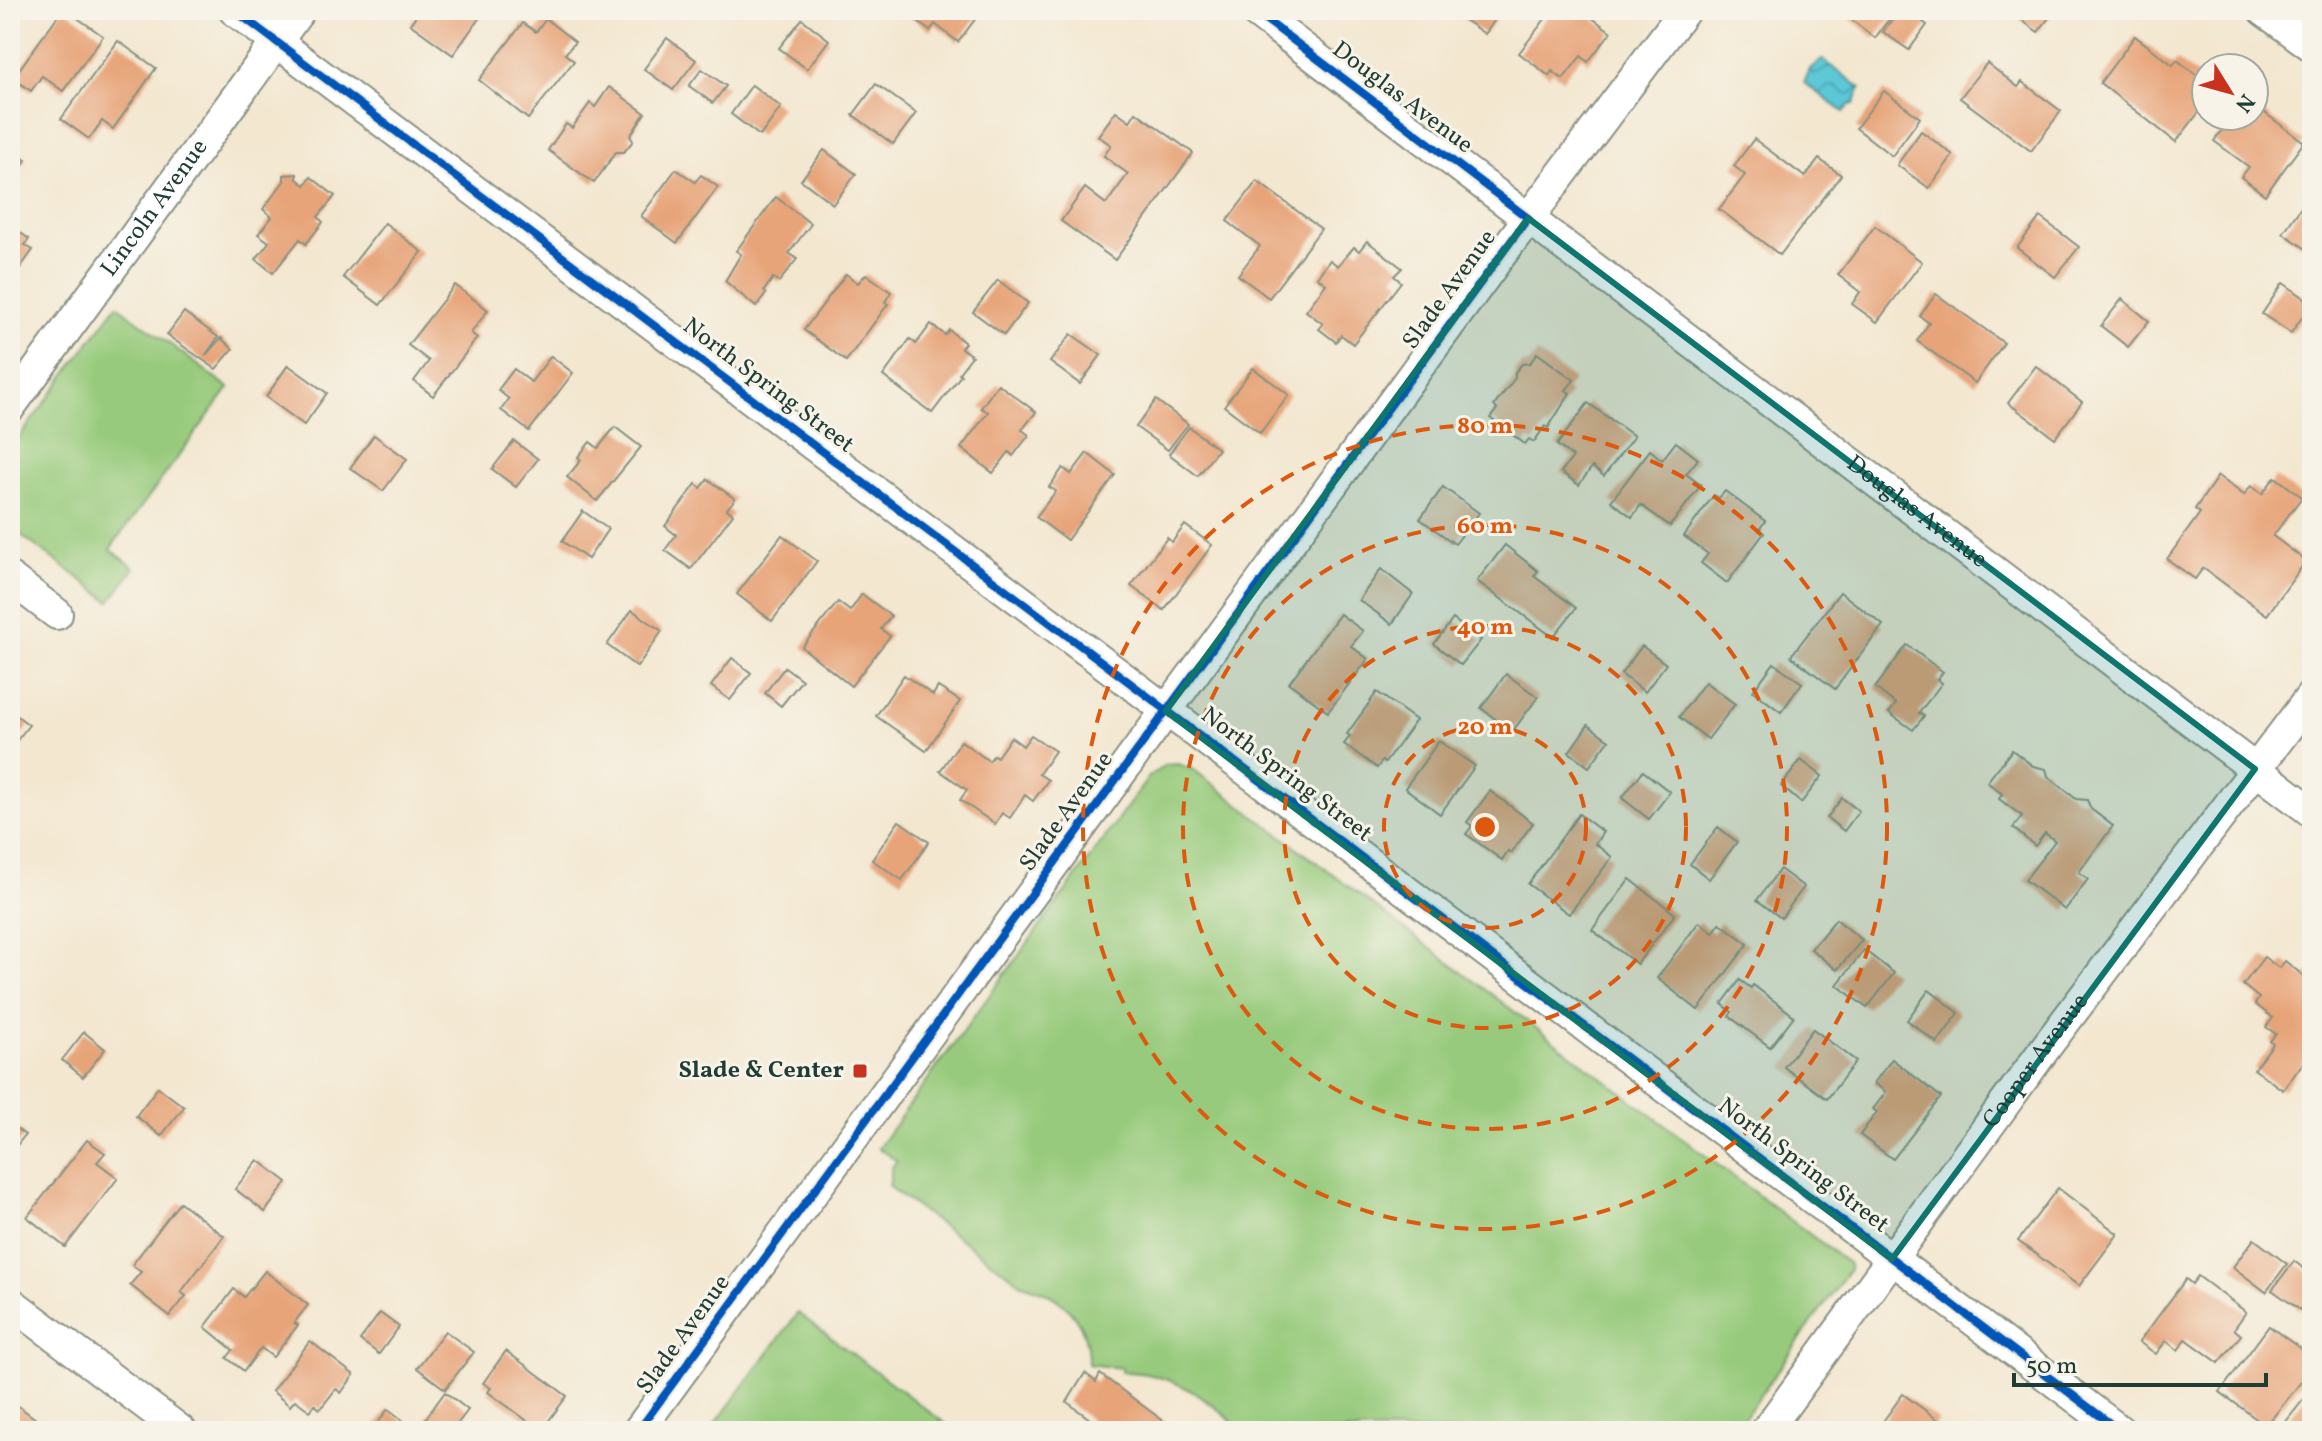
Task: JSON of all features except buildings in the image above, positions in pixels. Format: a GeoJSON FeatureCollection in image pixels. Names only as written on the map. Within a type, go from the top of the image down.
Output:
{"type":"FeatureCollection","features":[{"type":"Feature","properties":{"kind":"street","name":"North Spring Street"},"geometry":{"type":"LineString","coordinates":[[234,10],[2120,1431]]}},
{"type":"Feature","properties":{"kind":"street","name":"Lincoln Avenue"},"geometry":{"type":"LineString","coordinates":[[10,407],[300,10]]}},
{"type":"Feature","properties":{"kind":"street","name":"Douglas Avenue"},"geometry":{"type":"LineString","coordinates":[[1253,10],[2312,812]]}},
{"type":"Feature","properties":{"kind":"street","name":"Slade Avenue"},"geometry":{"type":"LineString","coordinates":[[638,1431],[1528,218],[1685,10]]}},
{"type":"Feature","properties":{"kind":"street"},"geometry":{"type":"LineString","coordinates":[[2263,10],[2312,46]]}},
{"type":"Feature","properties":{"kind":"street"},"geometry":{"type":"LineString","coordinates":[[10,578],[57,614]]}},
{"type":"Feature","properties":{"kind":"street","name":"Cooper Avenue"},"geometry":{"type":"LineString","coordinates":[[1766,1431],[2049,1043],[2312,695]]}},
{"type":"Feature","properties":{"kind":"street"},"geometry":{"type":"LineString","coordinates":[[10,1302],[181,1431]]}},
{"type":"Feature","properties":{"kind":"highlighted area"},"geometry":{"type":"Polygon","coordinates":[[[1528,218],[2255,769],[1892,1259],[1166,711],[1528,218]]]}},
{"type":"Feature","properties":{"kind":"green space"},"geometry":{"type":"Polygon","coordinates":[[[117,305],[229,388],[110,549],[135,568],[110,601],[10,527],[10,450],[117,305]]]}},
{"type":"Feature","properties":{"kind":"green space"},"geometry":{"type":"Polygon","coordinates":[[[1178,764],[1194,770],[1849,1264],[1849,1270],[1735,1431],[1242,1431],[1202,1398],[1172,1382],[1156,1376],[1121,1372],[1122,1368],[1088,1364],[1084,1334],[1061,1302],[1022,1284],[889,1187],[892,1167],[897,1161],[878,1148],[1149,777],[1165,765],[1178,764]]]}},
{"type":"Feature","properties":{"kind":"green space"},"geometry":{"type":"Polygon","coordinates":[[[798,1313],[947,1425],[943,1431],[710,1431],[798,1313]]]}},
{"type":"Feature","properties":{"kind":"water"},"geometry":{"type":"Polygon","coordinates":[[[1822,59],[1861,88],[1854,104],[1844,112],[1804,83],[1810,69],[1822,59]]]}},
{"type":"Feature","properties":{"kind":"cycle path"},"geometry":{"type":"LineString","coordinates":[[234,10],[2120,1431]]}},
{"type":"Feature","properties":{"kind":"cycle path"},"geometry":{"type":"LineString","coordinates":[[638,1431],[1528,218],[1253,10]]}},
{"type":"Feature","properties":{"kind":"place","name":"Slade & Center"},"geometry":{"type":"Point","coordinates":[860,1071]}}]}
